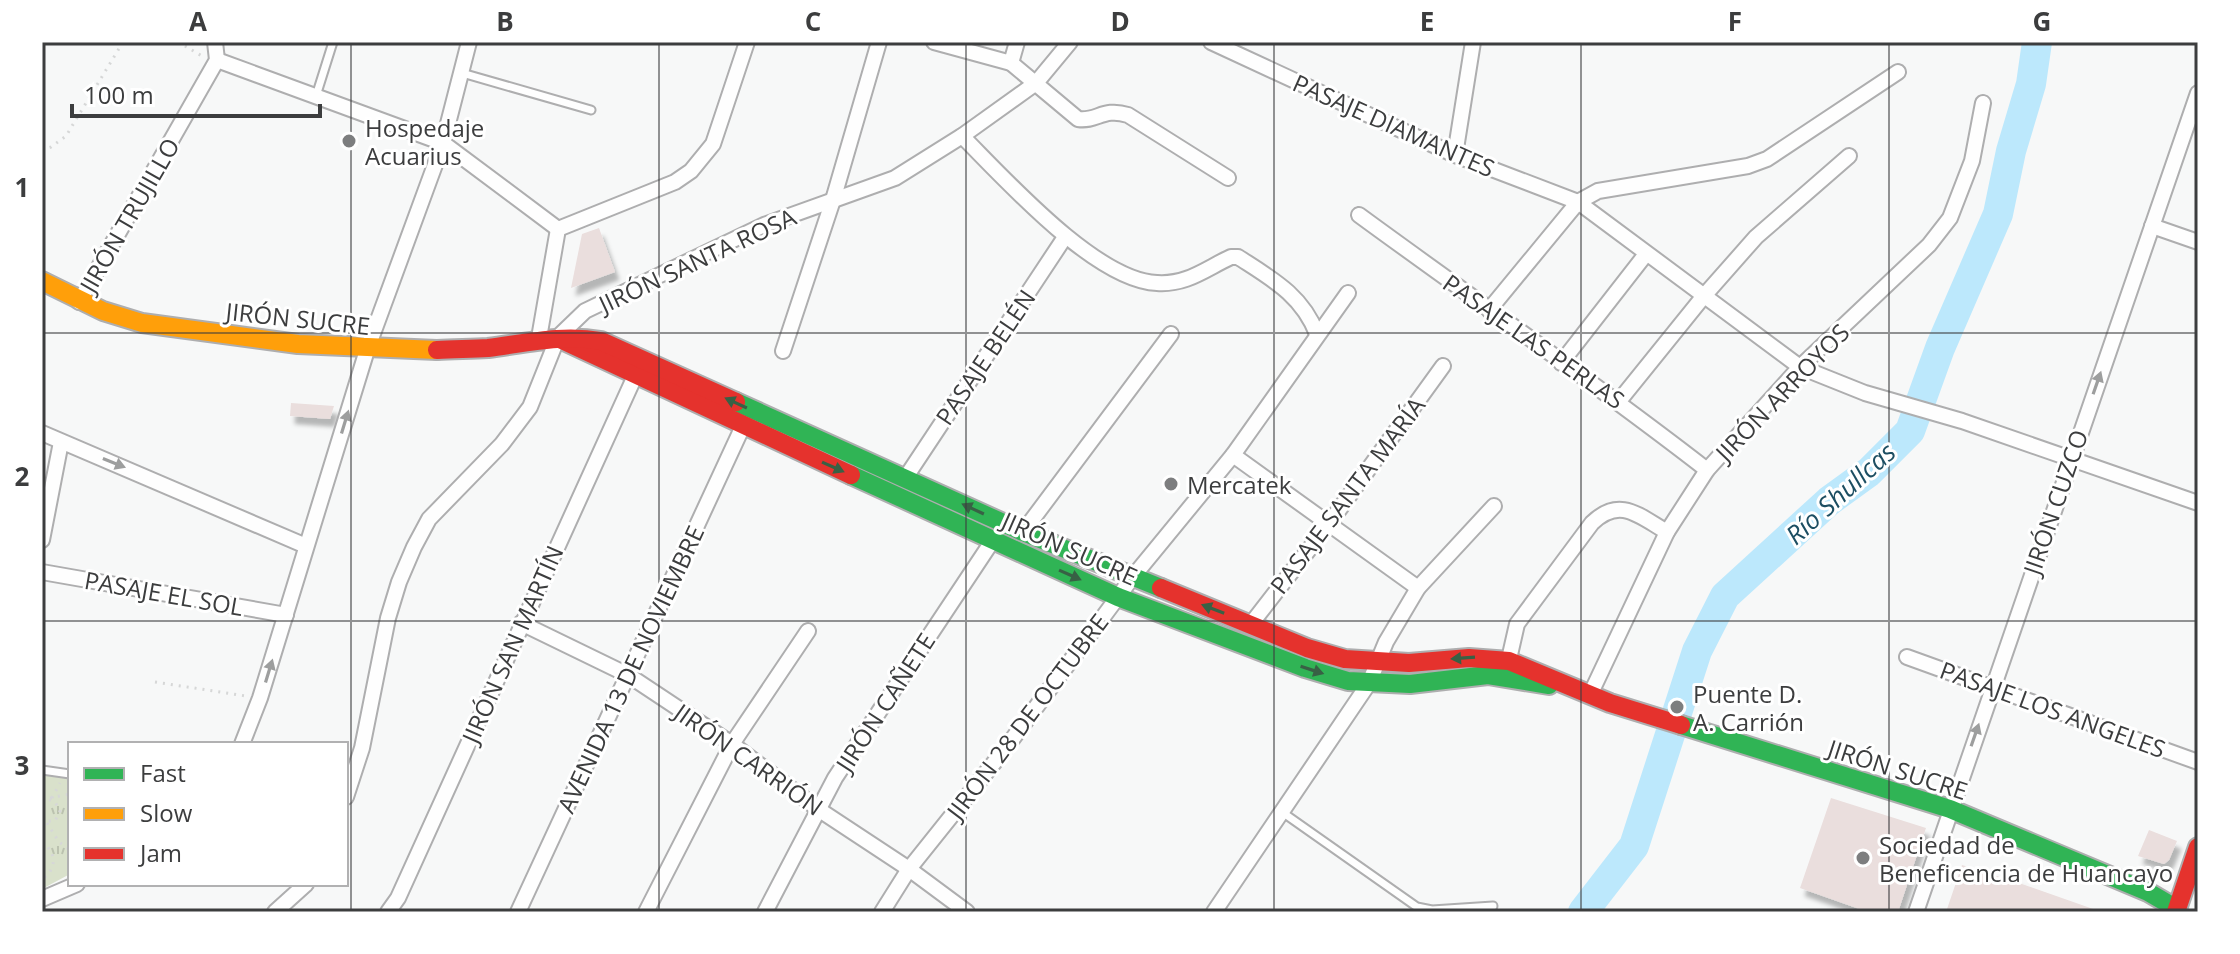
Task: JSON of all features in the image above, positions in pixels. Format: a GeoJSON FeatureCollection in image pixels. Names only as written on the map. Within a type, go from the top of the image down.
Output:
{"type":"FeatureCollection","features":[{"type":"Feature","properties":{"kind":"street"},"geometry":{"type":"LineString","coordinates":[[215,42],[217,60],[443,143],[558,229]]}},
{"type":"Feature","properties":{"kind":"street"},"geometry":{"type":"LineString","coordinates":[[243,742],[260,698],[367,350],[443,143],[469,42]]}},
{"type":"Feature","properties":{"kind":"street"},"geometry":{"type":"LineString","coordinates":[[558,229],[675,182],[691,171],[713,144],[747,42]]}},
{"type":"Feature","properties":{"kind":"street"},"geometry":{"type":"LineString","coordinates":[[783,351],[833,200],[879,42]]}},
{"type":"Feature","properties":{"kind":"street"},"geometry":{"type":"LineString","coordinates":[[934,42],[1011,63],[1083,121],[1111,112],[1128,115],[1228,178]]}},
{"type":"Feature","properties":{"kind":"street"},"geometry":{"type":"LineString","coordinates":[[1011,63],[1017,42]]}},
{"type":"Feature","properties":{"kind":"street","name":"JIRÓN SANTA ROSA"},"geometry":{"type":"LineString","coordinates":[[348,791],[362,748],[388,618],[414,547],[429,519],[502,444],[530,407],[549,338],[585,311],[764,225],[895,178],[962,136],[1036,83],[1070,42]]}},
{"type":"Feature","properties":{"kind":"street","name":"PASAJE DIAMANTES"},"geometry":{"type":"LineString","coordinates":[[1211,42],[1455,155],[1578,202],[1800,367],[1865,393],[1962,421],[2198,503]]}},
{"type":"Feature","properties":{"kind":"street"},"geometry":{"type":"LineString","coordinates":[[1455,155],[1473,42]]}},
{"type":"Feature","properties":{"kind":"street","name":"JIRÓN TRUJILLO"},"geometry":{"type":"LineString","coordinates":[[79,302],[217,60]]}},
{"type":"Feature","properties":{"kind":"street"},"geometry":{"type":"LineString","coordinates":[[1489,310],[1578,202],[1606,188],[1748,166],[1767,159],[1898,72]]}},
{"type":"Feature","properties":{"kind":"street","name":"JIRÓN CUZCO"},"geometry":{"type":"LineString","coordinates":[[1916,912],[2198,93]]}},
{"type":"Feature","properties":{"kind":"street","name":"JIRÓN ARROYOS"},"geometry":{"type":"LineString","coordinates":[[1590,695],[1667,532],[1707,470],[1800,367],[1950,218],[1972,161],[1983,103]]}},
{"type":"Feature","properties":{"kind":"street"},"geometry":{"type":"LineString","coordinates":[[962,136],[1065,237],[1124,274],[1157,283],[1193,278],[1231,257],[1238,257],[1297,298],[1311,317],[1317,334]]}},
{"type":"Feature","properties":{"kind":"street"},"geometry":{"type":"LineString","coordinates":[[1619,401],[1756,237],[1849,156]]}},
{"type":"Feature","properties":{"kind":"street","name":"PASAJE LAS PERLAS"},"geometry":{"type":"LineString","coordinates":[[1359,215],[1561,363],[1619,401],[1707,470]]}},
{"type":"Feature","properties":{"kind":"street"},"geometry":{"type":"LineString","coordinates":[[2152,226],[2198,242]]}},
{"type":"Feature","properties":{"kind":"street"},"geometry":{"type":"LineString","coordinates":[[549,338],[558,229]]}},
{"type":"Feature","properties":{"kind":"street","name":"PASAJE BELÉN"},"geometry":{"type":"LineString","coordinates":[[906,477],[1065,237]]}},
{"type":"Feature","properties":{"kind":"street"},"geometry":{"type":"LineString","coordinates":[[1561,363],[1646,254]]}},
{"type":"Feature","properties":{"kind":"street","name":"JIRÓN SUCRE"},"geometry":{"type":"LineString","coordinates":[[42,281],[79,302],[126,319],[235,337],[367,350],[475,349],[581,336],[601,341],[1023,532],[1307,648],[1345,659],[1378,662],[1409,663],[1480,657],[1610,703],[1950,809],[2148,892],[2178,911]]}},
{"type":"Feature","properties":{"kind":"street","name":"JIRÓN 28 DE OCTUBRE"},"geometry":{"type":"LineString","coordinates":[[882,912],[909,869],[1005,749],[1132,578],[1233,455],[1348,293]]}},
{"type":"Feature","properties":{"kind":"street"},"geometry":{"type":"LineString","coordinates":[[1023,532],[1171,334]]}},
{"type":"Feature","properties":{"kind":"street","name":"JIRÓN SUCRE"},"geometry":{"type":"LineString","coordinates":[[549,338],[1118,597],[1305,668],[1348,681],[1410,684],[1506,668]]}},
{"type":"Feature","properties":{"kind":"street","name":"PASAJE SANTA MARÍA"},"geometry":{"type":"LineString","coordinates":[[1251,624],[1328,525],[1443,366]]}},
{"type":"Feature","properties":{"kind":"street","name":"JIRÓN SAN MARTÍN"},"geometry":{"type":"LineString","coordinates":[[388,912],[398,898],[635,376]]}},
{"type":"Feature","properties":{"kind":"street","name":"AVENIDA 13 DE NOVIEMBRE"},"geometry":{"type":"LineString","coordinates":[[518,912],[743,426]]}},
{"type":"Feature","properties":{"kind":"street"},"geometry":{"type":"LineString","coordinates":[[42,433],[306,546]]}},
{"type":"Feature","properties":{"kind":"street"},"geometry":{"type":"LineString","coordinates":[[42,540],[61,442]]}},
{"type":"Feature","properties":{"kind":"street"},"geometry":{"type":"LineString","coordinates":[[1233,455],[1418,588]]}},
{"type":"Feature","properties":{"kind":"street"},"geometry":{"type":"LineString","coordinates":[[1214,912],[1369,683],[1386,642],[1418,588],[1494,506]]}},
{"type":"Feature","properties":{"kind":"street"},"geometry":{"type":"LineString","coordinates":[[1506,668],[1517,624],[1602,513],[1623,509],[1634,512],[1667,532]]}},
{"type":"Feature","properties":{"kind":"street","name":"JIRÓN CAÑETE"},"geometry":{"type":"LineString","coordinates":[[765,912],[818,809],[894,687],[993,540]]}},
{"type":"Feature","properties":{"kind":"street","name":"PASAJE EL SOL"},"geometry":{"type":"LineString","coordinates":[[42,572],[286,615]]}},
{"type":"Feature","properties":{"kind":"street","name":"JIRÓN CARRIÓN"},"geometry":{"type":"LineString","coordinates":[[521,623],[628,675],[732,744],[818,809],[967,912]]}},
{"type":"Feature","properties":{"kind":"street"},"geometry":{"type":"LineString","coordinates":[[646,912],[732,744],[808,631]]}},
{"type":"Feature","properties":{"kind":"street","name":"PASAJE LOS ANGELES"},"geometry":{"type":"LineString","coordinates":[[1907,657],[2198,762]]}},
{"type":"Feature","properties":{"kind":"street"},"geometry":{"type":"LineString","coordinates":[[2178,911],[2198,847]]}},
{"type":"Feature","properties":{"kind":"street"},"geometry":{"type":"LineString","coordinates":[[42,899],[72,886]]}},
{"type":"Feature","properties":{"kind":"street"},"geometry":{"type":"LineString","coordinates":[[275,912],[304,886]]}},
{"type":"Feature","properties":{"kind":"lane"},"geometry":{"type":"LineString","coordinates":[[315,98],[333,42]]}},
{"type":"Feature","properties":{"kind":"lane"},"geometry":{"type":"LineString","coordinates":[[460,73],[591,110]]}},
{"type":"Feature","properties":{"kind":"lane"},"geometry":{"type":"LineString","coordinates":[[42,770],[68,774]]}},
{"type":"Feature","properties":{"kind":"lane"},"geometry":{"type":"LineString","coordinates":[[1282,812],[1417,907],[1432,910],[1493,906]]}},
{"type":"Feature","properties":{"kind":"path"},"geometry":{"type":"LineString","coordinates":[[42,150],[66,136],[123,42]]}},
{"type":"Feature","properties":{"kind":"path"},"geometry":{"type":"LineString","coordinates":[[180,42],[191,42]]}},
{"type":"Feature","properties":{"kind":"path"},"geometry":{"type":"LineString","coordinates":[[155,682],[260,698]]}},
{"type":"Feature","properties":{"kind":"path"},"geometry":{"type":"LineString","coordinates":[[42,802],[68,794]]}},
{"type":"Feature","properties":{"kind":"path"},"geometry":{"type":"LineString","coordinates":[[48,799],[58,804],[60,811],[57,819],[45,822],[59,842],[68,849]]}},
{"type":"Feature","properties":{"kind":"path"},"geometry":{"type":"LineString","coordinates":[[42,842],[53,857],[51,870],[42,879]]}},
{"type":"Feature","properties":{"kind":"green space"},"geometry":{"type":"Polygon","coordinates":[[[42,775],[68,777],[68,875],[42,889],[42,775]]]}},
{"type":"Feature","properties":{"kind":"building"},"geometry":{"type":"Polygon","coordinates":[[[599,228],[615,272],[571,288],[582,234],[599,228]]]}},
{"type":"Feature","properties":{"kind":"building"},"geometry":{"type":"Polygon","coordinates":[[[291,403],[334,406],[330,419],[290,416],[291,403]]]}},
{"type":"Feature","properties":{"kind":"building","name":"Sociedad de Beneficencia de Huancayo"},"geometry":{"type":"Polygon","coordinates":[[[1831,798],[1926,828],[1898,912],[1868,912],[1800,888],[1831,798]]]}},
{"type":"Feature","properties":{"kind":"building"},"geometry":{"type":"Polygon","coordinates":[[[2149,830],[2177,841],[2164,864],[2138,856],[2149,830]]]}},
{"type":"Feature","properties":{"kind":"building"},"geometry":{"type":"Polygon","coordinates":[[[1962,865],[2003,878],[2005,875],[2021,880],[2019,883],[2096,912],[1946,912],[1962,865]]]}},
{"type":"Feature","properties":{"kind":"waterway","name":"Río Shullcas"},"geometry":{"type":"LineString","coordinates":[[1583,912],[1634,846],[1697,651],[1725,596],[1829,501],[1869,472],[1910,431],[1940,348],[1998,214],[2011,151],[2031,84],[2037,42]]}},
{"type":"Feature","properties":{"kind":"traffic: fast"},"geometry":{"type":"LineString","coordinates":[[736,402],[1023,532],[1161,588]]}},
{"type":"Feature","properties":{"kind":"traffic: fast"},"geometry":{"type":"LineString","coordinates":[[851,475],[1118,597],[1305,668],[1348,681],[1410,684],[1488,675],[1549,685]]}},
{"type":"Feature","properties":{"kind":"traffic: fast"},"geometry":{"type":"LineString","coordinates":[[1681,725],[1950,809],[2148,892],[2177,909]]}},
{"type":"Feature","properties":{"kind":"traffic: slow"},"geometry":{"type":"LineString","coordinates":[[42,281],[103,311],[142,323],[298,344],[437,350]]}},
{"type":"Feature","properties":{"kind":"traffic: jam"},"geometry":{"type":"LineString","coordinates":[[437,350],[488,348],[558,339],[601,341],[736,402]]}},
{"type":"Feature","properties":{"kind":"traffic: jam"},"geometry":{"type":"LineString","coordinates":[[560,339],[851,475]]}},
{"type":"Feature","properties":{"kind":"traffic: jam"},"geometry":{"type":"LineString","coordinates":[[1161,588],[1307,648],[1345,659],[1409,663],[1469,658],[1509,661],[1610,703],[1681,725]]}},
{"type":"Feature","properties":{"kind":"traffic: jam"},"geometry":{"type":"LineString","coordinates":[[2176,912],[2198,847]]}},
{"type":"Feature","properties":{"kind":"place","name":"Hospedaje Acuarius"},"geometry":{"type":"Point","coordinates":[349,141]}},
{"type":"Feature","properties":{"kind":"place","name":"Mercatek"},"geometry":{"type":"Point","coordinates":[1171,484]}},
{"type":"Feature","properties":{"kind":"place","name":"Puente D. A. Carrión"},"geometry":{"type":"Point","coordinates":[1677,707]}},
{"type":"Feature","properties":{"kind":"place","name":"Sociedad de Beneficencia de Huancayo"},"geometry":{"type":"Point","coordinates":[1863,858]}}]}
